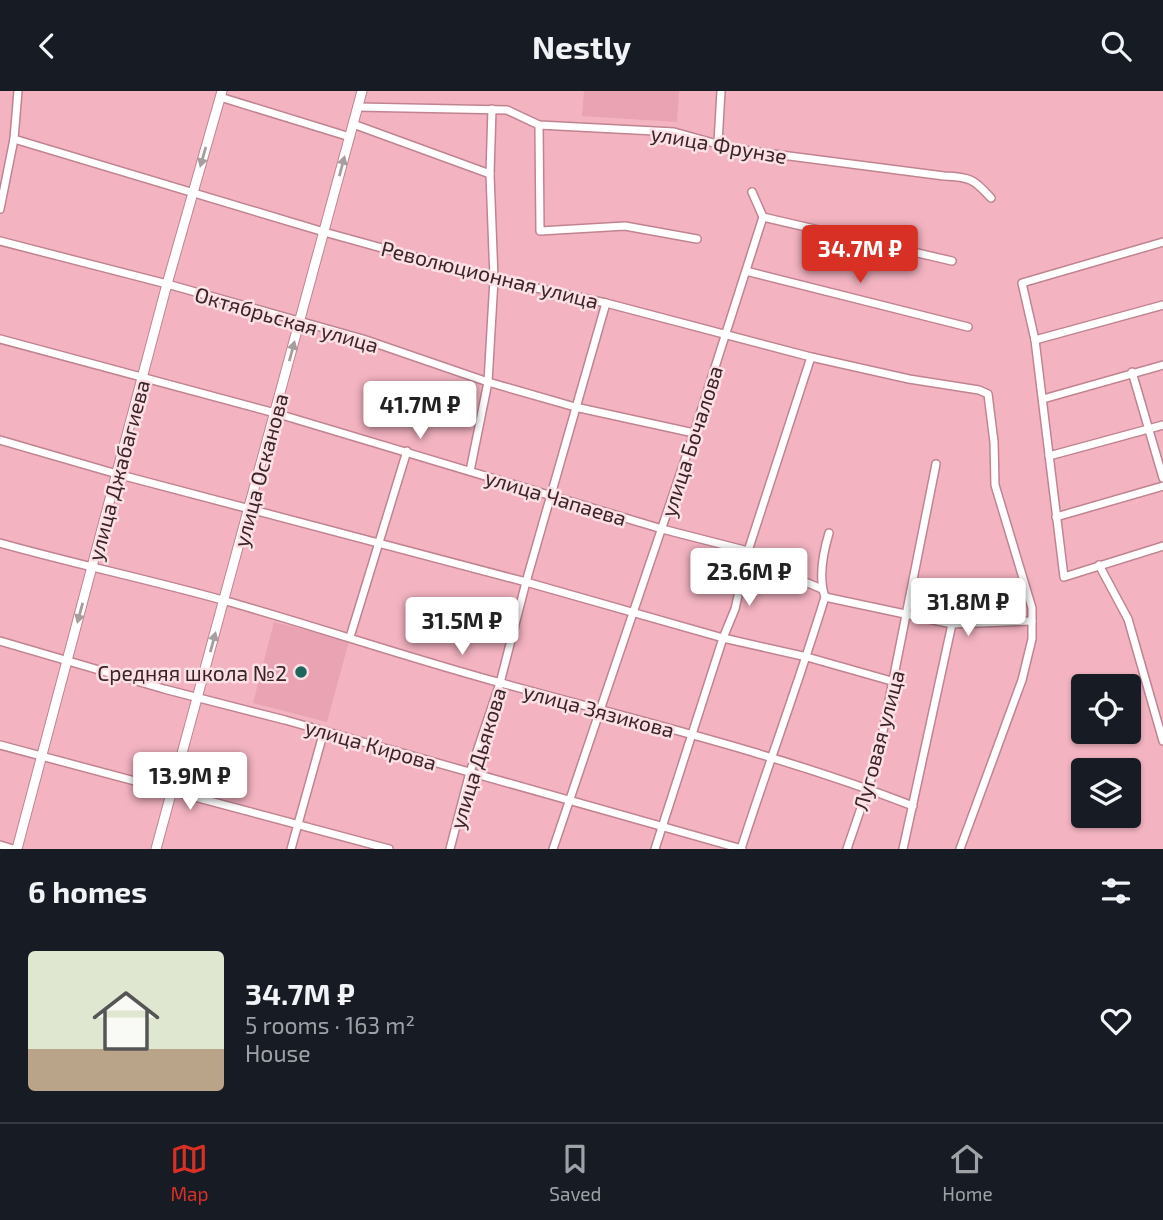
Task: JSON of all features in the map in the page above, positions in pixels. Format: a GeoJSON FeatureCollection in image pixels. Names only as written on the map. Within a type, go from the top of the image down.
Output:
{"type":"FeatureCollection","features":[{"type":"Feature","properties":{"kind":"main road","name":"улица Осканова"},"geometry":{"type":"LineString","coordinates":[[156,849],[362,91]]}},
{"type":"Feature","properties":{"kind":"main road","name":"улица Джабагиева"},"geometry":{"type":"LineString","coordinates":[[15,849],[221,94]]}},
{"type":"Feature","properties":{"kind":"street"},"geometry":{"type":"LineString","coordinates":[[0,209],[13,139],[18,91]]}},
{"type":"Feature","properties":{"kind":"street"},"geometry":{"type":"LineString","coordinates":[[718,143],[722,91]]}},
{"type":"Feature","properties":{"kind":"street"},"geometry":{"type":"LineString","coordinates":[[221,94],[349,137]]}},
{"type":"Feature","properties":{"kind":"street","name":"улица Фрунзе"},"geometry":{"type":"LineString","coordinates":[[357,107],[507,110],[539,125],[674,132],[734,149],[967,177],[991,198]]}},
{"type":"Feature","properties":{"kind":"street"},"geometry":{"type":"LineString","coordinates":[[470,471],[488,382],[494,279],[490,174],[492,109]]}},
{"type":"Feature","properties":{"kind":"street"},"geometry":{"type":"LineString","coordinates":[[353,124],[490,174]]}},
{"type":"Feature","properties":{"kind":"street"},"geometry":{"type":"LineString","coordinates":[[539,125],[540,231],[625,226],[697,239]]}},
{"type":"Feature","properties":{"kind":"street","name":"Революционная улица"},"geometry":{"type":"LineString","coordinates":[[13,139],[324,232],[494,279],[606,303],[909,379],[988,394],[994,442],[995,485],[1032,608],[1032,621]]}},
{"type":"Feature","properties":{"kind":"street"},"geometry":{"type":"LineString","coordinates":[[752,192],[763,217],[952,261]]}},
{"type":"Feature","properties":{"kind":"street","name":"улица Бочалова"},"geometry":{"type":"LineString","coordinates":[[554,849],[694,433],[763,217]]}},
{"type":"Feature","properties":{"kind":"street","name":"Октябрьская улица"},"geometry":{"type":"LineString","coordinates":[[0,241],[363,339],[488,382],[575,407],[694,433]]}},
{"type":"Feature","properties":{"kind":"street"},"geometry":{"type":"LineString","coordinates":[[1163,242],[1022,283],[1035,340],[1064,577],[1163,546]]}},
{"type":"Feature","properties":{"kind":"street"},"geometry":{"type":"LineString","coordinates":[[746,271],[968,327]]}},
{"type":"Feature","properties":{"kind":"street","name":"улица Дьякова"},"geometry":{"type":"LineString","coordinates":[[450,849],[470,772],[500,683],[606,303]]}},
{"type":"Feature","properties":{"kind":"street"},"geometry":{"type":"LineString","coordinates":[[1035,340],[1163,305]]}},
{"type":"Feature","properties":{"kind":"street","name":"улица Чапаева"},"geometry":{"type":"LineString","coordinates":[[0,339],[275,413],[662,529],[748,551],[774,569],[824,593],[952,624],[1032,621]]}},
{"type":"Feature","properties":{"kind":"street"},"geometry":{"type":"LineString","coordinates":[[655,849],[723,638],[735,609],[748,551],[811,356]]}},
{"type":"Feature","properties":{"kind":"street"},"geometry":{"type":"LineString","coordinates":[[1043,399],[1163,365]]}},
{"type":"Feature","properties":{"kind":"street"},"geometry":{"type":"LineString","coordinates":[[1132,372],[1163,478]]}},
{"type":"Feature","properties":{"kind":"street"},"geometry":{"type":"LineString","coordinates":[[1049,456],[1163,425]]}},
{"type":"Feature","properties":{"kind":"street"},"geometry":{"type":"LineString","coordinates":[[0,440],[723,638],[807,657],[895,682]]}},
{"type":"Feature","properties":{"kind":"street"},"geometry":{"type":"LineString","coordinates":[[350,637],[407,451]]}},
{"type":"Feature","properties":{"kind":"street","name":"Луговая улица"},"geometry":{"type":"LineString","coordinates":[[847,849],[877,761],[895,682],[936,464]]}},
{"type":"Feature","properties":{"kind":"street"},"geometry":{"type":"LineString","coordinates":[[1056,517],[1163,486]]}},
{"type":"Feature","properties":{"kind":"street"},"geometry":{"type":"LineString","coordinates":[[741,849],[770,758],[807,657],[824,593],[823,553],[828,533]]}},
{"type":"Feature","properties":{"kind":"street","name":"улица Зязикова"},"geometry":{"type":"LineString","coordinates":[[0,543],[224,601],[500,683],[692,735],[868,788],[913,806]]}},
{"type":"Feature","properties":{"kind":"street"},"geometry":{"type":"LineString","coordinates":[[1099,565],[1128,619],[1163,741]]}},
{"type":"Feature","properties":{"kind":"street"},"geometry":{"type":"LineString","coordinates":[[960,849],[1022,680],[1032,639],[1032,621]]}},
{"type":"Feature","properties":{"kind":"street"},"geometry":{"type":"LineString","coordinates":[[903,849],[952,624]]}},
{"type":"Feature","properties":{"kind":"street","name":"улица Кирова"},"geometry":{"type":"LineString","coordinates":[[0,641],[741,849]]}},
{"type":"Feature","properties":{"kind":"street"},"geometry":{"type":"LineString","coordinates":[[291,849],[324,731]]}},
{"type":"Feature","properties":{"kind":"street"},"geometry":{"type":"LineString","coordinates":[[0,745],[389,849]]}},
{"type":"Feature","properties":{"kind":"street"},"geometry":{"type":"LineString","coordinates":[[0,845],[15,849]]}},
{"type":"Feature","properties":{"kind":"shaded area"},"geometry":{"type":"Polygon","coordinates":[[[584,91],[679,91],[677,122],[582,116],[584,91]]]}},
{"type":"Feature","properties":{"kind":"shaded area","name":"Средняя школа №2"},"geometry":{"type":"Polygon","coordinates":[[[274,622],[349,641],[327,722],[253,703],[274,622]]]}},
{"type":"Feature","properties":{"kind":"place","name":"Средняя школа №2"},"geometry":{"type":"Point","coordinates":[301,672]}}]}
